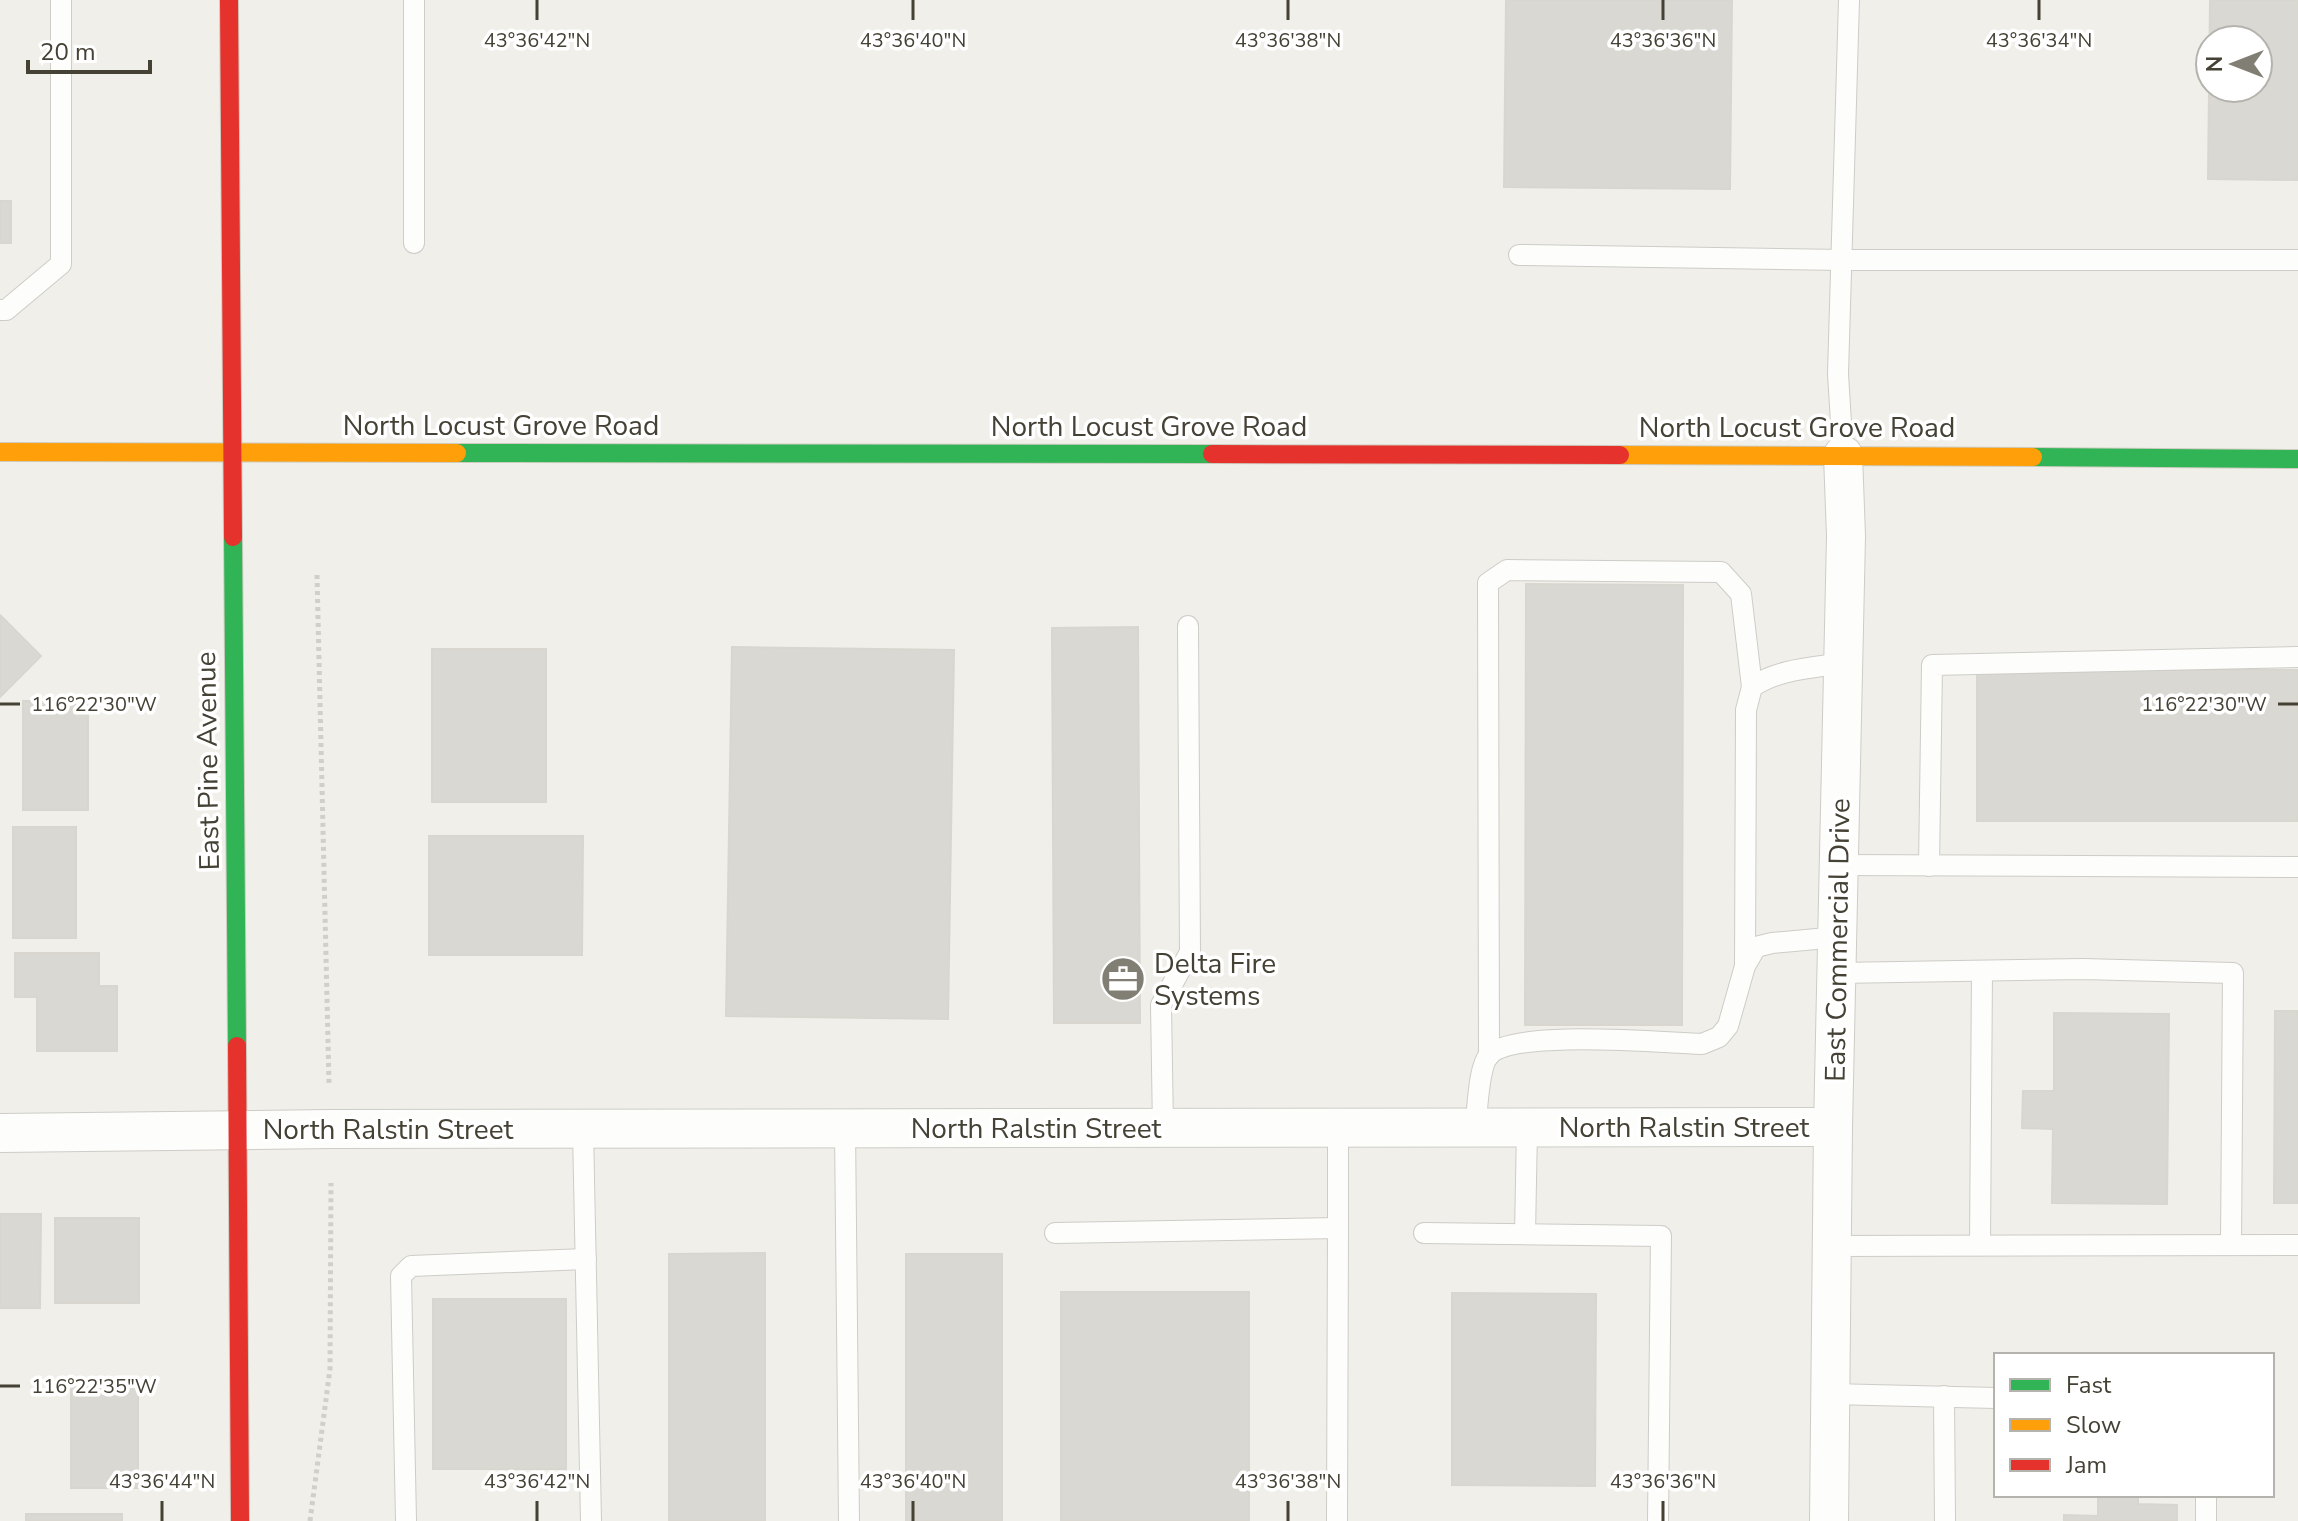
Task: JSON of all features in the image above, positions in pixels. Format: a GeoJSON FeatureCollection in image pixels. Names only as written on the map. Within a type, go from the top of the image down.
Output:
{"type":"FeatureCollection","features":[{"type":"Feature","properties":{"kind":"main road","name":"East Pine Avenue"},"geometry":{"type":"LineString","coordinates":[[229,0],[240,1521]]}},
{"type":"Feature","properties":{"kind":"main road","name":"North Locust Grove Road"},"geometry":{"type":"LineString","coordinates":[[0,452],[1843,455],[2298,459]]}},
{"type":"Feature","properties":{"kind":"street","name":"East Commercial Drive"},"geometry":{"type":"LineString","coordinates":[[1829,1521],[1833,1127],[1846,521],[1843,455]]}},
{"type":"Feature","properties":{"kind":"street","name":"North Ralstin Street"},"geometry":{"type":"LineString","coordinates":[[0,1133],[238,1129],[1833,1127]]}},
{"type":"Feature","properties":{"kind":"lane"},"geometry":{"type":"LineString","coordinates":[[0,310],[6,310],[61,264],[61,0]]}},
{"type":"Feature","properties":{"kind":"lane"},"geometry":{"type":"LineString","coordinates":[[414,0],[414,243]]}},
{"type":"Feature","properties":{"kind":"lane"},"geometry":{"type":"LineString","coordinates":[[1843,455],[1838,374],[1849,0]]}},
{"type":"Feature","properties":{"kind":"lane"},"geometry":{"type":"LineString","coordinates":[[1519,255],[1842,260],[2298,260]]}},
{"type":"Feature","properties":{"kind":"lane"},"geometry":{"type":"LineString","coordinates":[[1475,1127],[1483,1069],[1489,1056],[1488,583],[1507,570],[1721,572],[1741,594],[1752,687],[1746,710],[1745,966]]}},
{"type":"Feature","properties":{"kind":"lane"},"geometry":{"type":"LineString","coordinates":[[1163,1128],[1161,1005],[1190,952],[1188,626]]}},
{"type":"Feature","properties":{"kind":"lane"},"geometry":{"type":"LineString","coordinates":[[1929,866],[1932,665],[2298,657]]}},
{"type":"Feature","properties":{"kind":"lane"},"geometry":{"type":"LineString","coordinates":[[1752,687],[1780,672],[1843,663]]}},
{"type":"Feature","properties":{"kind":"lane"},"geometry":{"type":"LineString","coordinates":[[1839,865],[2298,867]]}},
{"type":"Feature","properties":{"kind":"lane"},"geometry":{"type":"LineString","coordinates":[[1489,1056],[1504,1046],[1546,1040],[1702,1044],[1719,1037],[1728,1026],[1745,966],[1756,947],[1772,943],[1837,955],[1982,971],[2083,969],[2233,973],[2231,1245]]}},
{"type":"Feature","properties":{"kind":"lane"},"geometry":{"type":"LineString","coordinates":[[1980,1245],[1982,971]]}},
{"type":"Feature","properties":{"kind":"lane"},"geometry":{"type":"LineString","coordinates":[[845,1128],[849,1521]]}},
{"type":"Feature","properties":{"kind":"lane"},"geometry":{"type":"LineString","coordinates":[[1337,1521],[1338,1128]]}},
{"type":"Feature","properties":{"kind":"lane"},"geometry":{"type":"LineString","coordinates":[[1525,1234],[1527,1128]]}},
{"type":"Feature","properties":{"kind":"lane"},"geometry":{"type":"LineString","coordinates":[[583,1129],[591,1521]]}},
{"type":"Feature","properties":{"kind":"lane"},"geometry":{"type":"LineString","coordinates":[[1055,1233],[1338,1228]]}},
{"type":"Feature","properties":{"kind":"lane"},"geometry":{"type":"LineString","coordinates":[[1424,1233],[1661,1236],[1658,1521]]}},
{"type":"Feature","properties":{"kind":"lane"},"geometry":{"type":"LineString","coordinates":[[1831,1246],[2298,1245]]}},
{"type":"Feature","properties":{"kind":"lane"},"geometry":{"type":"LineString","coordinates":[[406,1521],[401,1276],[411,1266],[586,1259]]}},
{"type":"Feature","properties":{"kind":"lane"},"geometry":{"type":"LineString","coordinates":[[1830,1394],[1994,1398]]}},
{"type":"Feature","properties":{"kind":"lane"},"geometry":{"type":"LineString","coordinates":[[1944,1396],[1945,1521]]}},
{"type":"Feature","properties":{"kind":"lane"},"geometry":{"type":"LineString","coordinates":[[2206,1497],[2206,1521]]}},
{"type":"Feature","properties":{"kind":"path"},"geometry":{"type":"LineString","coordinates":[[317,575],[329,1083]]}},
{"type":"Feature","properties":{"kind":"path"},"geometry":{"type":"LineString","coordinates":[[310,1521],[330,1369],[331,1183]]}},
{"type":"Feature","properties":{"kind":"building"},"geometry":{"type":"Polygon","coordinates":[[[1506,0],[1732,0],[1730,189],[1504,187],[1506,0]]]}},
{"type":"Feature","properties":{"kind":"building"},"geometry":{"type":"Polygon","coordinates":[[[2210,0],[2298,0],[2298,180],[2208,179],[2209,104],[2274,104],[2274,24],[2210,24],[2210,0]]]}},
{"type":"Feature","properties":{"kind":"building"},"geometry":{"type":"Polygon","coordinates":[[[0,201],[11,201],[11,243],[0,243],[0,201]]]}},
{"type":"Feature","properties":{"kind":"building"},"geometry":{"type":"Polygon","coordinates":[[[1526,584],[1683,585],[1682,1025],[1525,1025],[1526,584]]]}},
{"type":"Feature","properties":{"kind":"building"},"geometry":{"type":"Polygon","coordinates":[[[0,615],[41,656],[0,697],[0,615]]]}},
{"type":"Feature","properties":{"kind":"building"},"geometry":{"type":"Polygon","coordinates":[[[1138,627],[1140,1023],[1054,1023],[1052,628],[1138,627]]]}},
{"type":"Feature","properties":{"kind":"building"},"geometry":{"type":"Polygon","coordinates":[[[732,647],[954,650],[948,1019],[726,1016],[732,647]]]}},
{"type":"Feature","properties":{"kind":"building"},"geometry":{"type":"Polygon","coordinates":[[[432,649],[546,649],[546,802],[432,802],[432,649]]]}},
{"type":"Feature","properties":{"kind":"building"},"geometry":{"type":"Polygon","coordinates":[[[1977,670],[2298,670],[2298,821],[1977,821],[1977,670]]]}},
{"type":"Feature","properties":{"kind":"building"},"geometry":{"type":"Polygon","coordinates":[[[23,701],[88,701],[88,810],[23,810],[23,701]]]}},
{"type":"Feature","properties":{"kind":"building"},"geometry":{"type":"Polygon","coordinates":[[[13,827],[76,827],[76,938],[13,938],[13,827]]]}},
{"type":"Feature","properties":{"kind":"building"},"geometry":{"type":"Polygon","coordinates":[[[429,836],[583,836],[582,955],[429,955],[429,836]]]}},
{"type":"Feature","properties":{"kind":"building"},"geometry":{"type":"Polygon","coordinates":[[[15,953],[99,953],[99,986],[117,986],[117,1051],[37,1051],[37,997],[15,997],[15,953]]]}},
{"type":"Feature","properties":{"kind":"building"},"geometry":{"type":"Polygon","coordinates":[[[2275,1011],[2298,1011],[2298,1203],[2274,1203],[2275,1011]]]}},
{"type":"Feature","properties":{"kind":"building"},"geometry":{"type":"Polygon","coordinates":[[[2054,1013],[2169,1014],[2167,1204],[2052,1203],[2053,1129],[2022,1128],[2023,1091],[2054,1091],[2054,1013]]]}},
{"type":"Feature","properties":{"kind":"building"},"geometry":{"type":"Polygon","coordinates":[[[0,1214],[41,1214],[40,1308],[0,1308],[0,1214]]]}},
{"type":"Feature","properties":{"kind":"building"},"geometry":{"type":"Polygon","coordinates":[[[55,1218],[139,1218],[139,1303],[55,1303],[55,1218]]]}},
{"type":"Feature","properties":{"kind":"building"},"geometry":{"type":"Polygon","coordinates":[[[765,1253],[765,1521],[669,1521],[669,1254],[765,1253]]]}},
{"type":"Feature","properties":{"kind":"building"},"geometry":{"type":"Polygon","coordinates":[[[906,1254],[1002,1254],[1002,1521],[906,1521],[906,1254]]]}},
{"type":"Feature","properties":{"kind":"building"},"geometry":{"type":"Polygon","coordinates":[[[1061,1292],[1249,1292],[1249,1521],[1061,1521],[1061,1292]]]}},
{"type":"Feature","properties":{"kind":"building"},"geometry":{"type":"Polygon","coordinates":[[[1452,1293],[1596,1294],[1595,1486],[1452,1485],[1452,1293]]]}},
{"type":"Feature","properties":{"kind":"building"},"geometry":{"type":"Polygon","coordinates":[[[433,1299],[566,1299],[566,1469],[433,1469],[433,1299]]]}},
{"type":"Feature","properties":{"kind":"building"},"geometry":{"type":"Polygon","coordinates":[[[71,1384],[138,1384],[138,1488],[71,1488],[71,1384]]]}},
{"type":"Feature","properties":{"kind":"building"},"geometry":{"type":"Polygon","coordinates":[[[2098,1497],[2138,1497],[2138,1504],[2177,1505],[2177,1521],[2064,1521],[2064,1515],[2098,1516],[2098,1497]]]}},
{"type":"Feature","properties":{"kind":"building"},"geometry":{"type":"Polygon","coordinates":[[[26,1514],[122,1514],[122,1521],[26,1521],[26,1514]]]}},
{"type":"Feature","properties":{"kind":"traffic: fast"},"geometry":{"type":"LineString","coordinates":[[457,453],[1212,454]]}},
{"type":"Feature","properties":{"kind":"traffic: fast"},"geometry":{"type":"LineString","coordinates":[[2033,457],[2298,459]]}},
{"type":"Feature","properties":{"kind":"traffic: fast"},"geometry":{"type":"LineString","coordinates":[[233,537],[237,1046]]}},
{"type":"Feature","properties":{"kind":"traffic: slow"},"geometry":{"type":"LineString","coordinates":[[0,452],[457,453]]}},
{"type":"Feature","properties":{"kind":"traffic: slow"},"geometry":{"type":"LineString","coordinates":[[1620,455],[2033,457]]}},
{"type":"Feature","properties":{"kind":"traffic: jam"},"geometry":{"type":"LineString","coordinates":[[229,0],[233,537]]}},
{"type":"Feature","properties":{"kind":"traffic: jam"},"geometry":{"type":"LineString","coordinates":[[1212,454],[1620,455]]}},
{"type":"Feature","properties":{"kind":"traffic: jam"},"geometry":{"type":"LineString","coordinates":[[237,1046],[240,1521]]}},
{"type":"Feature","properties":{"kind":"place","name":"Delta Fire Systems"},"geometry":{"type":"Point","coordinates":[1123,979]}}]}
